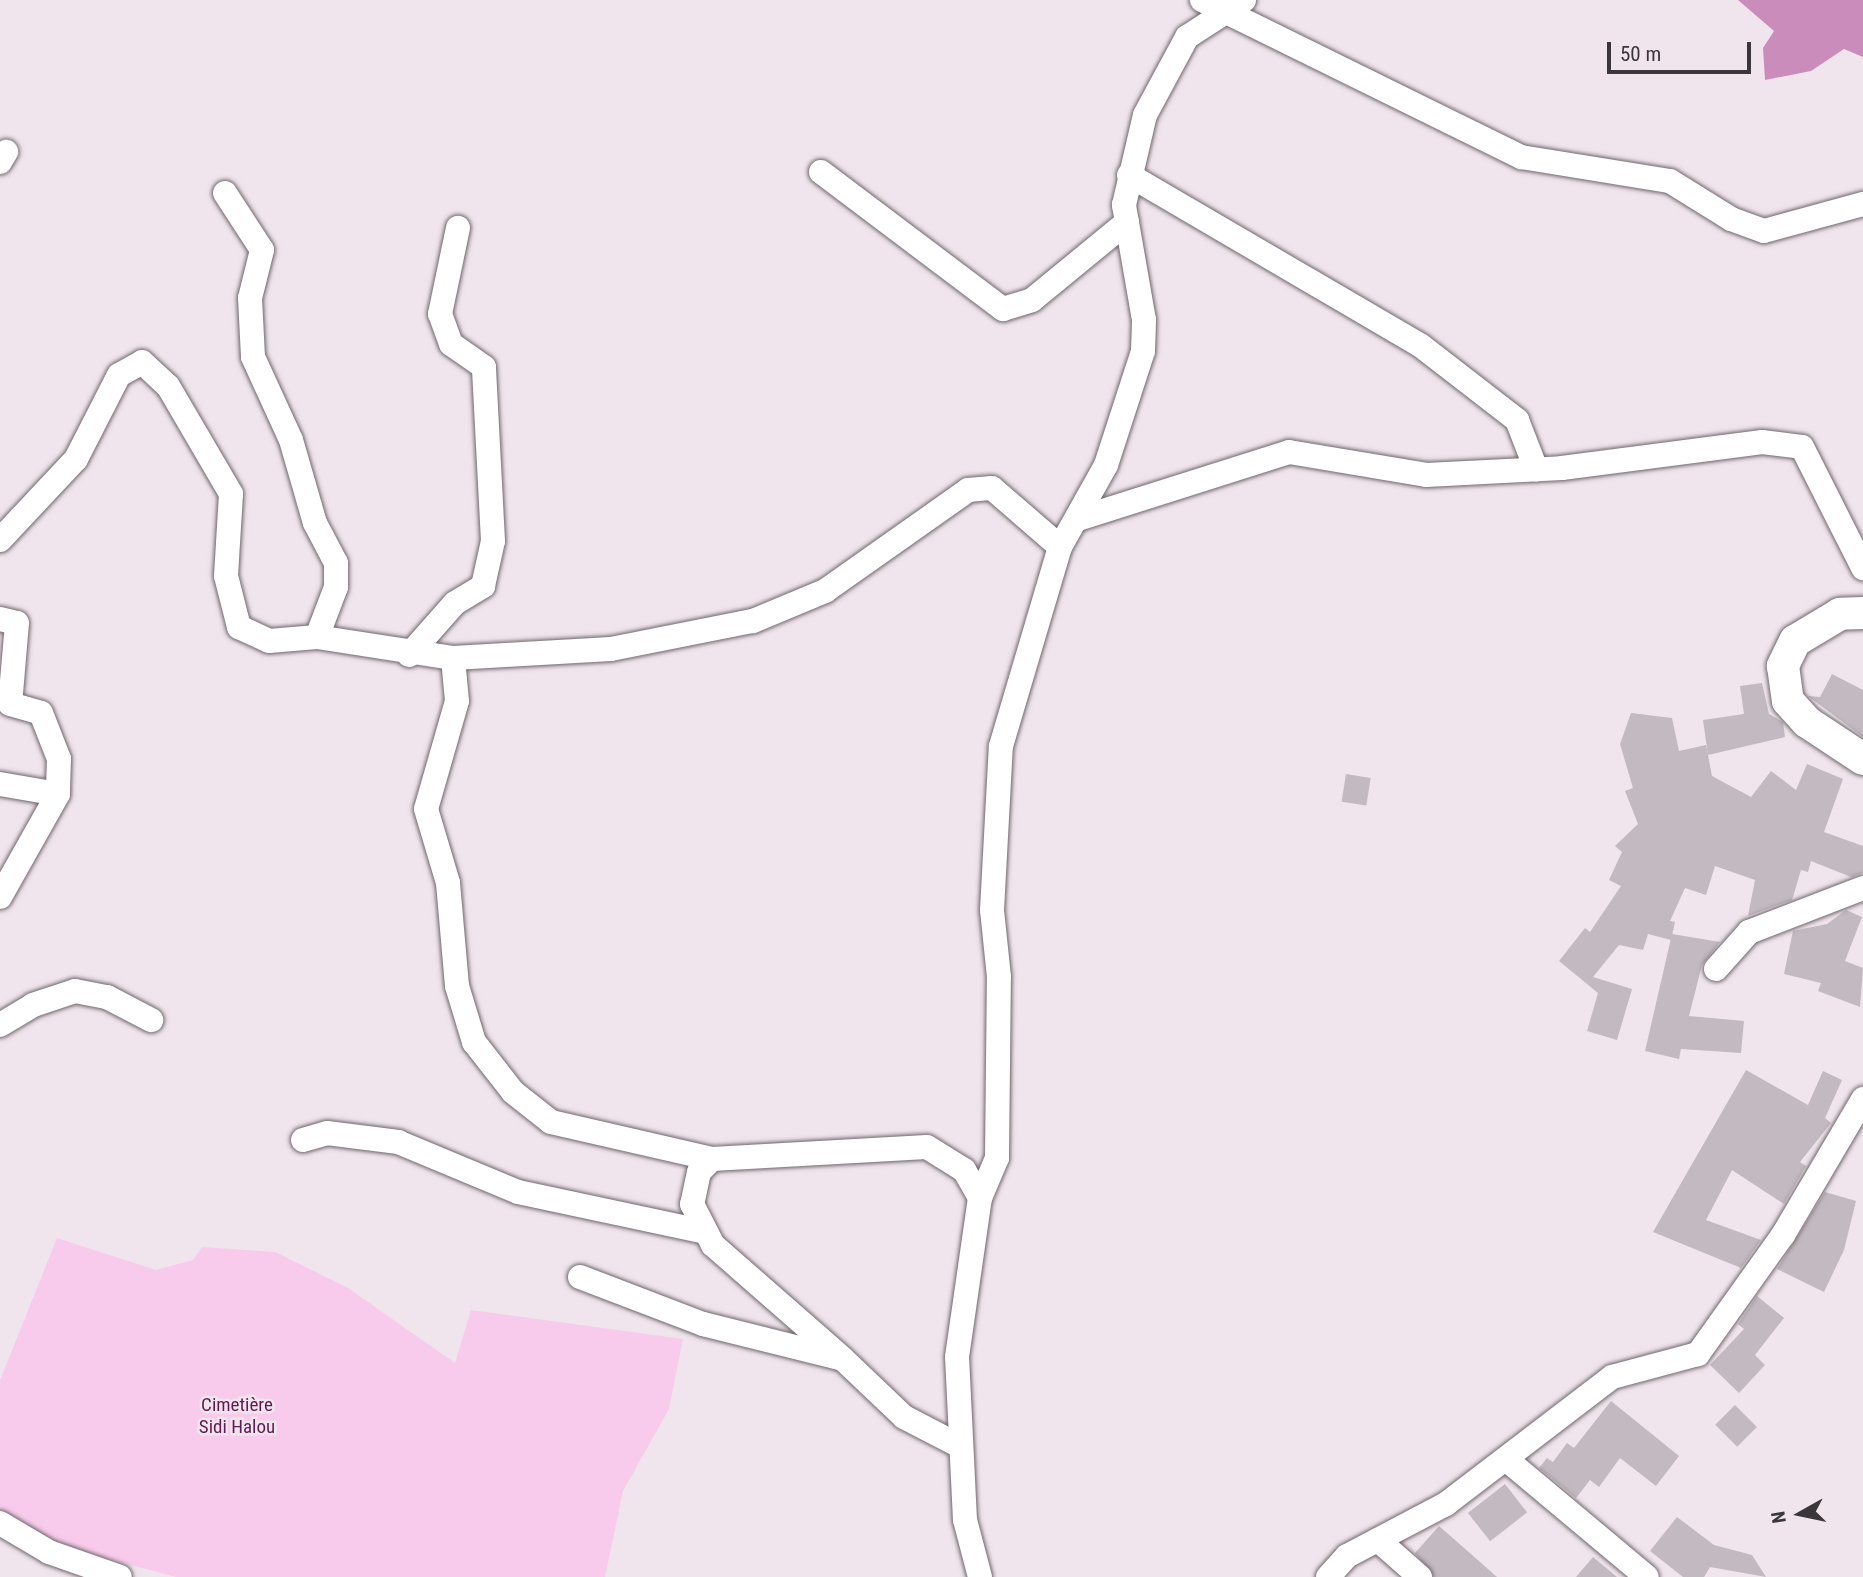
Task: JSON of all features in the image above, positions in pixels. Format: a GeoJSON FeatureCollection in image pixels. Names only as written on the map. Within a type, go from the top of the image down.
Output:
{"type":"FeatureCollection","features":[{"type":"Feature","properties":{"kind":"main road"},"geometry":{"type":"LineString","coordinates":[[1863,614],[1840,614],[1795,641],[1783,666],[1788,701],[1807,722],[1863,759]]}},
{"type":"Feature","properties":{"kind":"street"},"geometry":{"type":"LineString","coordinates":[[981,1577],[965,1520],[958,1445],[957,1357],[980,1198],[997,1158],[999,977],[992,910],[1001,746],[1060,547],[1081,518],[1143,351],[1144,320],[1127,222],[1129,175],[1145,115],[1168,65],[1212,6],[1244,0]]}},
{"type":"Feature","properties":{"kind":"street"},"geometry":{"type":"LineString","coordinates":[[1212,6],[1521,157],[1671,181],[1731,219],[1764,231],[1863,204]]}},
{"type":"Feature","properties":{"kind":"street"},"geometry":{"type":"LineString","coordinates":[[821,172],[1003,309],[1041,294],[1127,222]]}},
{"type":"Feature","properties":{"kind":"street"},"geometry":{"type":"LineString","coordinates":[[1129,175],[1420,345],[1517,420],[1536,469]]}},
{"type":"Feature","properties":{"kind":"street"},"geometry":{"type":"LineString","coordinates":[[225,193],[262,250],[250,299],[253,357],[290,440],[315,523],[336,562],[336,587],[317,637]]}},
{"type":"Feature","properties":{"kind":"street"},"geometry":{"type":"LineString","coordinates":[[409,655],[455,603],[484,586],[493,541],[484,367],[451,344],[440,314],[457,228]]}},
{"type":"Feature","properties":{"kind":"street"},"geometry":{"type":"LineString","coordinates":[[0,540],[76,459],[119,375],[142,362],[169,386],[231,494],[226,576],[239,627],[269,641],[317,637],[409,655],[453,658],[611,649],[753,621],[825,591],[968,490],[992,488],[1060,547]]}},
{"type":"Feature","properties":{"kind":"street"},"geometry":{"type":"LineString","coordinates":[[1081,518],[1289,452],[1426,475],[1536,469],[1762,442],[1802,447],[1863,568]]}},
{"type":"Feature","properties":{"kind":"street"},"geometry":{"type":"LineString","coordinates":[[0,620],[17,623],[10,704],[41,713],[59,760],[58,794],[0,897]]}},
{"type":"Feature","properties":{"kind":"street"},"geometry":{"type":"LineString","coordinates":[[453,658],[457,701],[426,809],[448,883],[457,986],[474,1042],[513,1092],[551,1122],[712,1159],[927,1147],[964,1170],[980,1198]]}},
{"type":"Feature","properties":{"kind":"street"},"geometry":{"type":"LineString","coordinates":[[0,783],[58,794]]}},
{"type":"Feature","properties":{"kind":"street"},"geometry":{"type":"LineString","coordinates":[[1716,969],[1749,932],[1863,888]]}},
{"type":"Feature","properties":{"kind":"street"},"geometry":{"type":"LineString","coordinates":[[0,1025],[33,1005],[75,991],[107,997],[151,1020]]}},
{"type":"Feature","properties":{"kind":"street"},"geometry":{"type":"LineString","coordinates":[[1328,1577],[1347,1556],[1446,1504],[1507,1460],[1612,1377],[1679,1363],[1718,1334],[1863,1099]]}},
{"type":"Feature","properties":{"kind":"street"},"geometry":{"type":"LineString","coordinates":[[303,1140],[327,1133],[398,1142],[518,1192],[706,1232]]}},
{"type":"Feature","properties":{"kind":"street"},"geometry":{"type":"LineString","coordinates":[[712,1159],[699,1172],[692,1204],[706,1232],[904,1417],[958,1445]]}},
{"type":"Feature","properties":{"kind":"street"},"geometry":{"type":"LineString","coordinates":[[580,1277],[703,1324],[843,1359]]}},
{"type":"Feature","properties":{"kind":"street"},"geometry":{"type":"LineString","coordinates":[[1507,1460],[1647,1577]]}},
{"type":"Feature","properties":{"kind":"street"},"geometry":{"type":"LineString","coordinates":[[0,1523],[48,1552],[120,1577]]}},
{"type":"Feature","properties":{"kind":"street"},"geometry":{"type":"LineString","coordinates":[[1378,1540],[1420,1577]]}},
{"type":"Feature","properties":{"kind":"green space","name":"Cimetière Sidi Halou"},"geometry":{"type":"Polygon","coordinates":[[[57,1238],[156,1270],[193,1260],[202,1247],[275,1252],[348,1288],[455,1363],[471,1310],[683,1339],[669,1409],[623,1491],[605,1577],[176,1577],[60,1546],[0,1514],[0,1380],[57,1238]]]}},
{"type":"Feature","properties":{"kind":"shaded area"},"geometry":{"type":"Polygon","coordinates":[[[1738,0],[1863,0],[1863,57],[1844,49],[1811,71],[1765,80],[1763,48],[1774,31],[1738,0]]]}},
{"type":"Feature","properties":{"kind":"building"},"geometry":{"type":"Polygon","coordinates":[[[1832,674],[1863,690],[1863,737],[1808,696],[1820,697],[1832,674]]]}},
{"type":"Feature","properties":{"kind":"building"},"geometry":{"type":"Polygon","coordinates":[[[1762,683],[1769,714],[1783,722],[1785,737],[1708,755],[1703,720],[1744,714],[1740,686],[1762,683]]]}},
{"type":"Feature","properties":{"kind":"building"},"geometry":{"type":"Polygon","coordinates":[[[1631,713],[1672,718],[1679,751],[1706,745],[1712,776],[1751,797],[1771,771],[1796,790],[1807,764],[1843,779],[1824,832],[1863,846],[1863,873],[1851,877],[1811,861],[1808,872],[1801,870],[1792,900],[1748,916],[1755,880],[1715,866],[1706,895],[1685,888],[1670,921],[1675,922],[1671,940],[1648,934],[1643,950],[1619,945],[1593,977],[1632,989],[1617,1040],[1587,1031],[1598,993],[1559,961],[1585,928],[1590,932],[1621,886],[1609,880],[1622,852],[1615,846],[1638,824],[1625,791],[1633,788],[1620,744],[1631,713]]]}},
{"type":"Feature","properties":{"kind":"building"},"geometry":{"type":"Polygon","coordinates":[[[1346,774],[1371,778],[1366,806],[1342,802],[1346,774]]]}},
{"type":"Feature","properties":{"kind":"building"},"geometry":{"type":"Polygon","coordinates":[[[1846,910],[1862,917],[1845,961],[1863,968],[1860,1007],[1818,991],[1821,983],[1784,974],[1793,931],[1827,924],[1846,910]]]}},
{"type":"Feature","properties":{"kind":"building"},"geometry":{"type":"Polygon","coordinates":[[[1672,934],[1720,942],[1702,965],[1689,1016],[1744,1021],[1741,1053],[1681,1049],[1679,1059],[1645,1051],[1672,934]]]}},
{"type":"Feature","properties":{"kind":"building"},"geometry":{"type":"Polygon","coordinates":[[[1746,1070],[1808,1105],[1823,1071],[1842,1080],[1825,1118],[1831,1123],[1800,1162],[1806,1166],[1784,1204],[1732,1170],[1706,1220],[1761,1240],[1741,1268],[1653,1232],[1746,1070]]]}},
{"type":"Feature","properties":{"kind":"building"},"geometry":{"type":"Polygon","coordinates":[[[1825,1192],[1856,1201],[1844,1250],[1824,1292],[1777,1269],[1825,1192]]]}},
{"type":"Feature","properties":{"kind":"building"},"geometry":{"type":"Polygon","coordinates":[[[1757,1296],[1784,1318],[1755,1355],[1765,1365],[1739,1393],[1710,1365],[1744,1329],[1738,1324],[1757,1296]]]}},
{"type":"Feature","properties":{"kind":"building"},"geometry":{"type":"Polygon","coordinates":[[[1611,1401],[1679,1456],[1656,1486],[1620,1458],[1599,1487],[1590,1480],[1576,1498],[1539,1468],[1547,1458],[1553,1462],[1567,1443],[1574,1448],[1611,1401]]]}},
{"type":"Feature","properties":{"kind":"building"},"geometry":{"type":"Polygon","coordinates":[[[1735,1405],[1757,1427],[1737,1447],[1715,1425],[1735,1405]]]}},
{"type":"Feature","properties":{"kind":"building"},"geometry":{"type":"Polygon","coordinates":[[[1505,1484],[1527,1512],[1490,1541],[1468,1513],[1505,1484]]]}},
{"type":"Feature","properties":{"kind":"building"},"geometry":{"type":"Polygon","coordinates":[[[1677,1517],[1714,1545],[1752,1555],[1766,1577],[1710,1567],[1704,1577],[1683,1577],[1650,1551],[1677,1517]]]}},
{"type":"Feature","properties":{"kind":"building"},"geometry":{"type":"Polygon","coordinates":[[[1439,1526],[1497,1577],[1434,1577],[1415,1553],[1439,1526]]]}},
{"type":"Feature","properties":{"kind":"building"},"geometry":{"type":"Polygon","coordinates":[[[1593,1557],[1617,1577],[1576,1577],[1593,1557]]]}}]}
